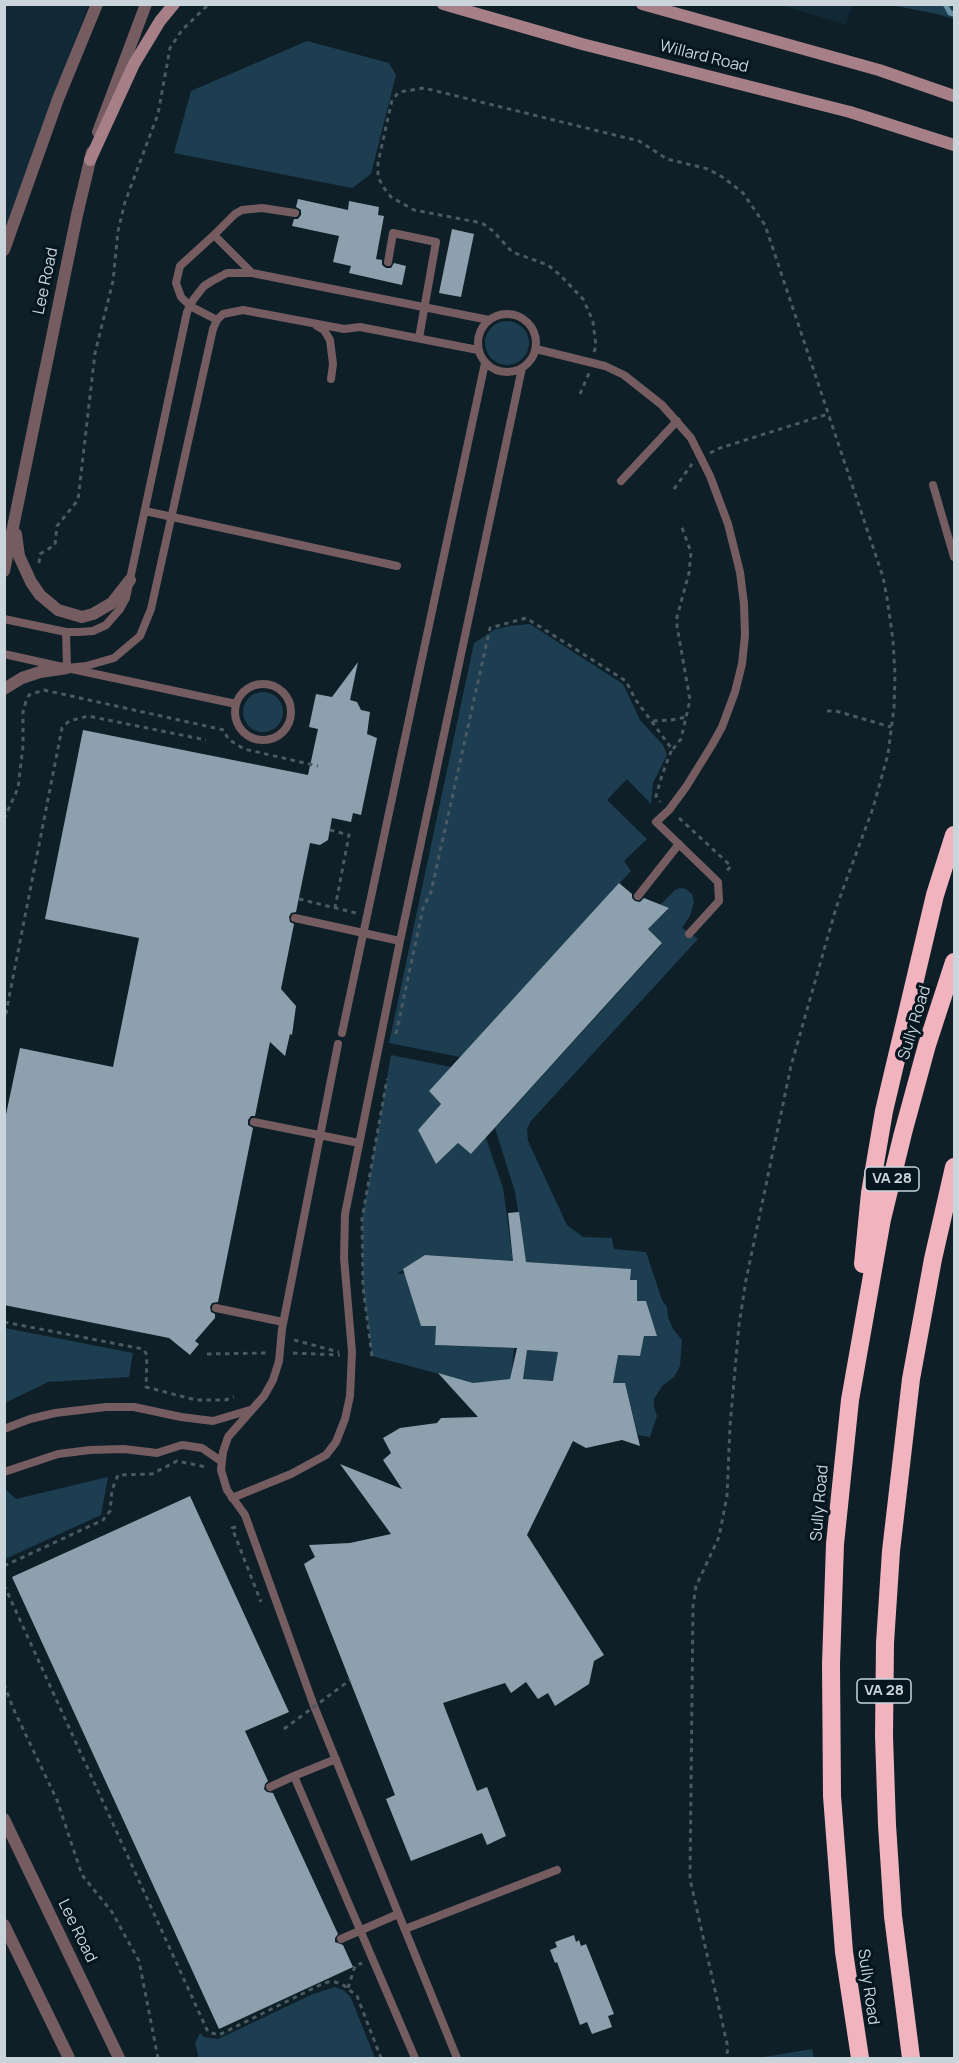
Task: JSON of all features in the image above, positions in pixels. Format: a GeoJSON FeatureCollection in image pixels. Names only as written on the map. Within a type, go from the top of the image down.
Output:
{"type":"FeatureCollection","features":[{"type":"Feature","properties":{"kind":"highway"},"geometry":{"type":"LineString","coordinates":[[850,1400],[868,1212],[884,1111],[935,895],[954,836]]}},
{"type":"Feature","properties":{"kind":"highway","name":"Sully Road"},"geometry":{"type":"LineString","coordinates":[[860,2058],[844,1953],[832,1796],[831,1664],[835,1544],[850,1400],[882,1220],[927,1045],[954,962]]}},
{"type":"Feature","properties":{"kind":"highway","name":"Sully Road"},"geometry":{"type":"LineString","coordinates":[[911,2058],[893,1916],[884,1736],[885,1643],[900,1464],[920,1323],[954,1167]]}},
{"type":"Feature","properties":{"kind":"highway"},"geometry":{"type":"LineString","coordinates":[[920,1323],[954,1202]]}},
{"type":"Feature","properties":{"kind":"main road"},"geometry":{"type":"LineString","coordinates":[[90,160],[134,64],[160,21],[174,4]]}},
{"type":"Feature","properties":{"kind":"main road","name":"Willard Road"},"geometry":{"type":"LineString","coordinates":[[444,4],[582,44],[839,110],[954,145]]}},
{"type":"Feature","properties":{"kind":"main road","name":"Willard Road"},"geometry":{"type":"LineString","coordinates":[[642,4],[879,70],[954,96]]}},
{"type":"Feature","properties":{"kind":"street"},"geometry":{"type":"LineString","coordinates":[[5,248],[58,99],[97,4]]}},
{"type":"Feature","properties":{"kind":"street","name":"Lee Road"},"geometry":{"type":"LineString","coordinates":[[4,571],[74,225],[90,160],[115,83],[146,4]]}},
{"type":"Feature","properties":{"kind":"street"},"geometry":{"type":"LineString","coordinates":[[14,524],[19,556],[25,571],[40,595],[58,610],[82,617],[93,615],[112,603],[130,580]]}},
{"type":"Feature","properties":{"kind":"street"},"geometry":{"type":"LineString","coordinates":[[4,689],[22,678],[40,672],[67,668]]}},
{"type":"Feature","properties":{"kind":"street","name":"Lee Road"},"geometry":{"type":"LineString","coordinates":[[4,1819],[119,2058]]}},
{"type":"Feature","properties":{"kind":"street"},"geometry":{"type":"LineString","coordinates":[[4,1925],[69,2058]]}},
{"type":"Feature","properties":{"kind":"lane"},"geometry":{"type":"LineString","coordinates":[[217,320],[190,306],[181,297],[176,283],[180,266],[242,210],[262,208],[295,213]]}},
{"type":"Feature","properties":{"kind":"lane"},"geometry":{"type":"LineString","coordinates":[[388,262],[393,233],[436,242],[419,338]]}},
{"type":"Feature","properties":{"kind":"lane"},"geometry":{"type":"LineString","coordinates":[[214,235],[252,273]]}},
{"type":"Feature","properties":{"kind":"lane"},"geometry":{"type":"LineString","coordinates":[[4,619],[66,632],[93,631],[106,625],[126,598],[190,306],[204,286],[212,281],[227,273],[252,273],[489,320]]}},
{"type":"Feature","properties":{"kind":"lane"},"geometry":{"type":"LineString","coordinates":[[67,668],[104,662],[124,651],[140,636],[151,609],[213,328],[223,314],[243,310],[344,329],[360,327],[478,350]]}},
{"type":"Feature","properties":{"kind":"lane"},"geometry":{"type":"LineString","coordinates":[[510,314],[526,321],[532,328],[536,336],[536,349],[529,362],[522,368],[505,372],[490,368],[478,350],[479,333],[489,320],[496,316],[510,314]]}},
{"type":"Feature","properties":{"kind":"lane"},"geometry":{"type":"LineString","coordinates":[[311,323],[324,330],[330,340],[333,364],[331,379]]}},
{"type":"Feature","properties":{"kind":"lane"},"geometry":{"type":"LineString","coordinates":[[536,349],[592,361],[624,375],[662,405],[691,438],[710,476],[728,524],[740,572],[744,604],[744,651],[735,692],[722,727],[694,776],[669,810],[656,822],[718,882],[719,901],[690,934]]}},
{"type":"Feature","properties":{"kind":"lane"},"geometry":{"type":"LineString","coordinates":[[342,1033],[485,363]]}},
{"type":"Feature","properties":{"kind":"lane"},"geometry":{"type":"LineString","coordinates":[[232,1498],[313,1464],[326,1455],[342,1431],[350,1396],[352,1352],[346,1303],[343,1228],[400,941],[522,368]]}},
{"type":"Feature","properties":{"kind":"lane"},"geometry":{"type":"LineString","coordinates":[[621,482],[677,421]]}},
{"type":"Feature","properties":{"kind":"lane"},"geometry":{"type":"LineString","coordinates":[[933,485],[954,557]]}},
{"type":"Feature","properties":{"kind":"lane"},"geometry":{"type":"LineString","coordinates":[[145,511],[397,566]]}},
{"type":"Feature","properties":{"kind":"lane"},"geometry":{"type":"LineString","coordinates":[[66,632],[67,668]]}},
{"type":"Feature","properties":{"kind":"lane"},"geometry":{"type":"LineString","coordinates":[[4,654],[236,704]]}},
{"type":"Feature","properties":{"kind":"lane"},"geometry":{"type":"LineString","coordinates":[[271,684],[287,696],[291,705],[290,722],[280,735],[271,740],[254,739],[246,735],[237,723],[234,713],[236,704],[244,690],[254,685],[271,684]]}},
{"type":"Feature","properties":{"kind":"lane"},"geometry":{"type":"LineString","coordinates":[[638,896],[679,844]]}},
{"type":"Feature","properties":{"kind":"lane"},"geometry":{"type":"LineString","coordinates":[[295,918],[400,941]]}},
{"type":"Feature","properties":{"kind":"lane"},"geometry":{"type":"LineString","coordinates":[[338,1044],[283,1322],[279,1361],[273,1380],[264,1396],[228,1437],[221,1461],[224,1483],[245,1515],[314,1706],[457,2058]]}},
{"type":"Feature","properties":{"kind":"lane"},"geometry":{"type":"LineString","coordinates":[[254,1122],[359,1143]]}},
{"type":"Feature","properties":{"kind":"lane"},"geometry":{"type":"LineString","coordinates":[[216,1308],[283,1322]]}},
{"type":"Feature","properties":{"kind":"lane"},"geometry":{"type":"LineString","coordinates":[[4,1429],[55,1413],[106,1407],[134,1407],[190,1419],[213,1421],[251,1410]]}},
{"type":"Feature","properties":{"kind":"lane"},"geometry":{"type":"LineString","coordinates":[[4,1472],[58,1454],[124,1449],[157,1453],[182,1445],[202,1448],[221,1461]]}},
{"type":"Feature","properties":{"kind":"lane"},"geometry":{"type":"LineString","coordinates":[[270,1786],[336,1759]]}},
{"type":"Feature","properties":{"kind":"lane"},"geometry":{"type":"LineString","coordinates":[[294,1776],[415,2058]]}},
{"type":"Feature","properties":{"kind":"lane"},"geometry":{"type":"LineString","coordinates":[[405,1929],[557,1870]]}},
{"type":"Feature","properties":{"kind":"lane"},"geometry":{"type":"LineString","coordinates":[[340,1940],[398,1914]]}},
{"type":"Feature","properties":{"kind":"path"},"geometry":{"type":"LineString","coordinates":[[36,564],[40,561],[40,554],[55,545],[57,526],[78,500],[95,353],[112,281],[118,231],[125,202],[158,114],[170,48],[182,30],[209,4]]}},
{"type":"Feature","properties":{"kind":"path"},"geometry":{"type":"LineString","coordinates":[[580,394],[588,376],[596,346],[593,322],[583,299],[560,274],[548,265],[512,252],[482,223],[414,210],[391,197],[384,188],[378,177],[378,163],[392,100],[399,92],[424,88],[639,141],[667,159],[708,170],[724,178],[743,193],[765,225],[883,577],[887,598],[894,658],[894,708],[888,754],[873,808],[836,908],[790,1066],[753,1240],[739,1324],[727,1462],[727,1496],[719,1537],[696,1586],[693,1606],[690,1879],[728,2048],[726,2058]]}},
{"type":"Feature","properties":{"kind":"path"},"geometry":{"type":"LineString","coordinates":[[674,489],[686,471],[701,458],[720,448],[828,414]]}},
{"type":"Feature","properties":{"kind":"path"},"geometry":{"type":"LineString","coordinates":[[681,525],[691,552],[689,573],[677,617],[690,700],[681,739],[672,749],[656,796],[661,804],[731,866],[718,882]]}},
{"type":"Feature","properties":{"kind":"path"},"geometry":{"type":"LineString","coordinates":[[394,1043],[423,908],[431,892],[490,628],[526,618],[626,681],[635,699],[672,749]]}},
{"type":"Feature","properties":{"kind":"path"},"geometry":{"type":"LineString","coordinates":[[4,819],[18,788],[23,746],[23,712],[26,701],[29,695],[44,690],[224,730],[228,739],[244,749],[318,766]]}},
{"type":"Feature","properties":{"kind":"path"},"geometry":{"type":"LineString","coordinates":[[827,711],[836,711],[891,728]]}},
{"type":"Feature","properties":{"kind":"path"},"geometry":{"type":"LineString","coordinates":[[4,1023],[62,728],[69,721],[88,716],[206,740]]}},
{"type":"Feature","properties":{"kind":"path"},"geometry":{"type":"LineString","coordinates":[[653,721],[687,717]]}},
{"type":"Feature","properties":{"kind":"path"},"geometry":{"type":"LineString","coordinates":[[330,830],[349,835],[335,908]]}},
{"type":"Feature","properties":{"kind":"path"},"geometry":{"type":"LineString","coordinates":[[4,1042],[4,1055]]}},
{"type":"Feature","properties":{"kind":"path"},"geometry":{"type":"LineString","coordinates":[[372,1356],[363,1287],[362,1219],[387,1076]]}},
{"type":"Feature","properties":{"kind":"path"},"geometry":{"type":"LineString","coordinates":[[4,1322],[143,1349],[147,1355],[146,1387],[196,1400],[225,1400],[234,1397]]}},
{"type":"Feature","properties":{"kind":"path"},"geometry":{"type":"LineString","coordinates":[[4,1566],[103,1520],[110,1511],[112,1490],[118,1475],[152,1474],[177,1461],[207,1467]]}},
{"type":"Feature","properties":{"kind":"path"},"geometry":{"type":"LineString","coordinates":[[4,1585],[208,2032],[219,2035],[320,1985],[335,1982],[342,1984],[357,1996],[381,2058]]}},
{"type":"Feature","properties":{"kind":"path"},"geometry":{"type":"LineString","coordinates":[[284,1729],[350,1680]]}},
{"type":"Feature","properties":{"kind":"path"},"geometry":{"type":"LineString","coordinates":[[4,1684],[57,1800],[82,1875],[112,1912],[140,1961],[158,2058]]}},
{"type":"Feature","properties":{"kind":"shaded area"},"geometry":{"type":"Polygon","coordinates":[[[5,5],[88,5],[5,250],[5,5]]]}},
{"type":"Feature","properties":{"kind":"shaded area"},"geometry":{"type":"Polygon","coordinates":[[[779,5],[854,5],[845,24],[779,5]]]}},
{"type":"Feature","properties":{"kind":"shaded area"},"geometry":{"type":"Polygon","coordinates":[[[891,5],[954,5],[954,19],[937,14],[891,5]]]}},
{"type":"Feature","properties":{"kind":"shaded area"},"geometry":{"type":"Polygon","coordinates":[[[307,41],[389,63],[396,75],[371,174],[352,188],[174,153],[191,91],[307,41]]]}},
{"type":"Feature","properties":{"kind":"shaded area"},"geometry":{"type":"Polygon","coordinates":[[[507,321],[522,328],[529,343],[522,358],[507,365],[492,358],[485,343],[492,328],[507,321]]]}},
{"type":"Feature","properties":{"kind":"shaded area"},"geometry":{"type":"Polygon","coordinates":[[[530,624],[623,684],[640,720],[663,745],[667,755],[653,783],[651,804],[627,779],[607,800],[647,839],[624,861],[631,871],[460,1057],[389,1043],[474,643],[494,630],[530,624]]]}},
{"type":"Feature","properties":{"kind":"shaded area"},"geometry":{"type":"Polygon","coordinates":[[[263,692],[271,693],[277,698],[282,704],[282,720],[277,726],[271,731],[263,732],[255,731],[249,726],[244,720],[243,712],[244,704],[249,698],[255,693],[263,692]]]}},
{"type":"Feature","properties":{"kind":"shaded area"},"geometry":{"type":"Polygon","coordinates":[[[680,888],[692,894],[694,902],[690,916],[682,928],[698,939],[531,1121],[527,1129],[528,1141],[567,1225],[583,1237],[612,1238],[614,1249],[646,1252],[662,1300],[667,1307],[668,1317],[673,1329],[682,1340],[680,1366],[674,1377],[662,1386],[654,1399],[657,1416],[650,1437],[638,1435],[625,1384],[613,1383],[614,1375],[554,1374],[553,1381],[523,1382],[526,1350],[639,1356],[644,1336],[657,1336],[646,1301],[637,1301],[637,1281],[630,1280],[630,1269],[526,1262],[515,1192],[495,1128],[662,944],[648,929],[669,909],[660,905],[680,888]]]}},
{"type":"Feature","properties":{"kind":"shaded area"},"geometry":{"type":"Polygon","coordinates":[[[391,1055],[451,1067],[429,1091],[441,1104],[418,1130],[436,1164],[458,1143],[471,1154],[486,1138],[503,1188],[513,1261],[425,1255],[397,1274],[408,1273],[421,1326],[436,1326],[435,1345],[514,1348],[511,1379],[473,1383],[372,1356],[363,1287],[362,1219],[391,1055]]]}},
{"type":"Feature","properties":{"kind":"shaded area"},"geometry":{"type":"Polygon","coordinates":[[[5,1328],[133,1353],[129,1377],[48,1382],[5,1403],[5,1328]]]}},
{"type":"Feature","properties":{"kind":"shaded area"},"geometry":{"type":"Polygon","coordinates":[[[108,1477],[101,1515],[5,1559],[5,1489],[16,1499],[108,1477]]]}},
{"type":"Feature","properties":{"kind":"shaded area"},"geometry":{"type":"Polygon","coordinates":[[[335,1987],[345,1991],[351,1998],[375,2058],[199,2058],[195,2043],[200,2033],[204,2037],[218,2039],[313,1994],[335,1987]]]}},
{"type":"Feature","properties":{"kind":"shaded area"},"geometry":{"type":"Polygon","coordinates":[[[812,2049],[814,2058],[758,2058],[812,2049]]]}},
{"type":"Feature","properties":{"kind":"building"},"geometry":{"type":"Polygon","coordinates":[[[298,199],[348,210],[349,201],[379,207],[378,215],[384,216],[376,259],[382,260],[382,265],[386,268],[391,268],[394,263],[406,266],[402,285],[349,273],[351,266],[333,262],[339,236],[292,226],[294,219],[298,219],[301,215],[301,210],[296,207],[298,199]]]}},
{"type":"Feature","properties":{"kind":"building"},"geometry":{"type":"Polygon","coordinates":[[[452,229],[474,234],[461,297],[439,293],[452,229]]]}},
{"type":"Feature","properties":{"kind":"building"},"geometry":{"type":"Polygon","coordinates":[[[358,662],[350,700],[357,702],[361,710],[370,712],[367,734],[377,738],[361,815],[353,813],[351,822],[332,818],[328,840],[320,845],[310,843],[296,912],[291,913],[289,917],[290,922],[294,924],[281,989],[296,1006],[292,1035],[290,1034],[285,1056],[270,1042],[255,1116],[251,1116],[248,1120],[248,1125],[253,1128],[218,1302],[212,1303],[210,1307],[215,1318],[195,1341],[199,1344],[190,1355],[169,1338],[4,1305],[4,1124],[20,1048],[113,1067],[139,938],[45,919],[83,730],[308,775],[318,729],[309,727],[316,694],[332,697],[358,662]]]}},
{"type":"Feature","properties":{"kind":"building"},"geometry":{"type":"Polygon","coordinates":[[[619,883],[632,894],[635,901],[640,902],[644,898],[669,908],[648,929],[662,943],[471,1154],[458,1143],[436,1164],[418,1130],[441,1104],[429,1091],[619,883]]]}},
{"type":"Feature","properties":{"kind":"building"},"geometry":{"type":"Polygon","coordinates":[[[519,1212],[526,1262],[631,1269],[630,1280],[637,1280],[637,1301],[646,1301],[657,1336],[644,1336],[640,1356],[618,1355],[613,1383],[625,1383],[640,1446],[622,1440],[586,1448],[573,1441],[527,1535],[604,1655],[594,1661],[589,1684],[555,1706],[548,1693],[538,1699],[526,1682],[511,1693],[505,1683],[443,1703],[477,1791],[487,1787],[506,1836],[487,1845],[482,1833],[411,1861],[386,1799],[395,1795],[304,1564],[315,1557],[309,1545],[350,1543],[391,1534],[340,1464],[402,1489],[383,1460],[391,1453],[383,1438],[400,1428],[437,1423],[441,1418],[478,1417],[438,1373],[473,1383],[510,1379],[517,1348],[435,1345],[436,1326],[421,1326],[403,1269],[425,1255],[513,1261],[508,1213],[519,1212]],[[527,1350],[523,1379],[553,1381],[558,1352],[527,1350]]]}},
{"type":"Feature","properties":{"kind":"building"},"geometry":{"type":"Polygon","coordinates":[[[190,1496],[289,1712],[245,1731],[268,1781],[264,1789],[273,1793],[338,1934],[335,1942],[343,1945],[353,1967],[219,2029],[12,1577],[190,1496]]]}},
{"type":"Feature","properties":{"kind":"building"},"geometry":{"type":"Polygon","coordinates":[[[574,1935],[576,1942],[579,1940],[581,1946],[586,1944],[614,2014],[608,2016],[612,2027],[592,2034],[587,2022],[580,2025],[557,1962],[555,1963],[550,1950],[557,1947],[555,1942],[574,1935]]]}},
{"type":"Feature","properties":{"kind":"waterway"},"geometry":{"type":"LineString","coordinates":[[945,4],[950,13],[954,14]]}}]}
